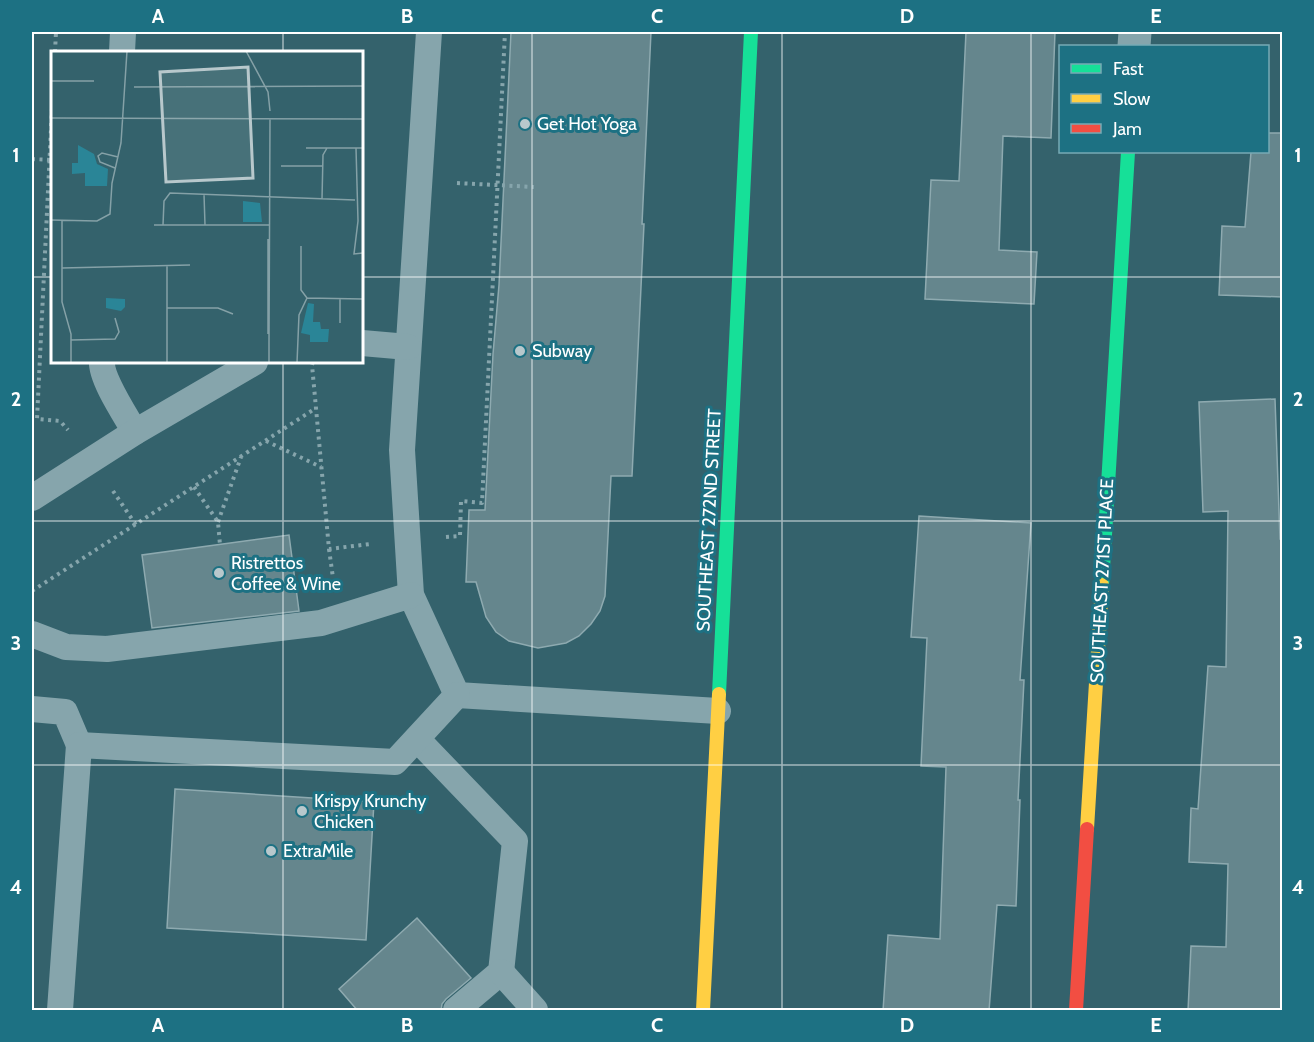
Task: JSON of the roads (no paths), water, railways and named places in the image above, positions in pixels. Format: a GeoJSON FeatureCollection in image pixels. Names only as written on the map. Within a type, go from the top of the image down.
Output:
{"type":"FeatureCollection","features":[{"type":"Feature","properties":{"kind":"main road","name":"SOUTHEAST 272ND STREET"},"geometry":{"type":"LineString","coordinates":[[703,1011],[751,32]]}},
{"type":"Feature","properties":{"kind":"main road","name":"SOUTHEAST 271ST PLACE"},"geometry":{"type":"LineString","coordinates":[[1076,1011],[1128,153]]}},
{"type":"Feature","properties":{"kind":"lane"},"geometry":{"type":"LineString","coordinates":[[122,51],[123,32]]}},
{"type":"Feature","properties":{"kind":"lane"},"geometry":{"type":"LineString","coordinates":[[429,32],[402,450],[411,595],[457,695]]}},
{"type":"Feature","properties":{"kind":"lane"},"geometry":{"type":"LineString","coordinates":[[363,343],[408,347]]}},
{"type":"Feature","properties":{"kind":"lane"},"geometry":{"type":"LineString","coordinates":[[102,363],[108,382],[135,432]]}},
{"type":"Feature","properties":{"kind":"lane"},"geometry":{"type":"LineString","coordinates":[[32,498],[135,432],[253,363]]}},
{"type":"Feature","properties":{"kind":"lane"},"geometry":{"type":"LineString","coordinates":[[32,634],[66,647],[107,649],[321,623],[411,595]]}},
{"type":"Feature","properties":{"kind":"lane"},"geometry":{"type":"LineString","coordinates":[[457,695],[718,711]]}},
{"type":"Feature","properties":{"kind":"lane"},"geometry":{"type":"LineString","coordinates":[[79,745],[395,762],[457,695]]}},
{"type":"Feature","properties":{"kind":"lane"},"geometry":{"type":"LineString","coordinates":[[32,709],[65,712],[79,745],[60,1011]]}},
{"type":"Feature","properties":{"kind":"lane"},"geometry":{"type":"LineString","coordinates":[[417,739],[515,841],[501,972],[456,1011]]}},
{"type":"Feature","properties":{"kind":"lane"},"geometry":{"type":"LineString","coordinates":[[501,972],[535,1011]]}},
{"type":"Feature","properties":{"kind":"place","name":"Get Hot Yoga"},"geometry":{"type":"Point","coordinates":[525,124]}},
{"type":"Feature","properties":{"kind":"place","name":"Subway"},"geometry":{"type":"Point","coordinates":[520,351]}},
{"type":"Feature","properties":{"kind":"place","name":"Ristrettos Coffee & Wine"},"geometry":{"type":"Point","coordinates":[219,573]}},
{"type":"Feature","properties":{"kind":"place","name":"Krispy Krunchy Chicken"},"geometry":{"type":"Point","coordinates":[302,811]}},
{"type":"Feature","properties":{"kind":"place","name":"ExtraMile"},"geometry":{"type":"Point","coordinates":[271,851]}}]}
